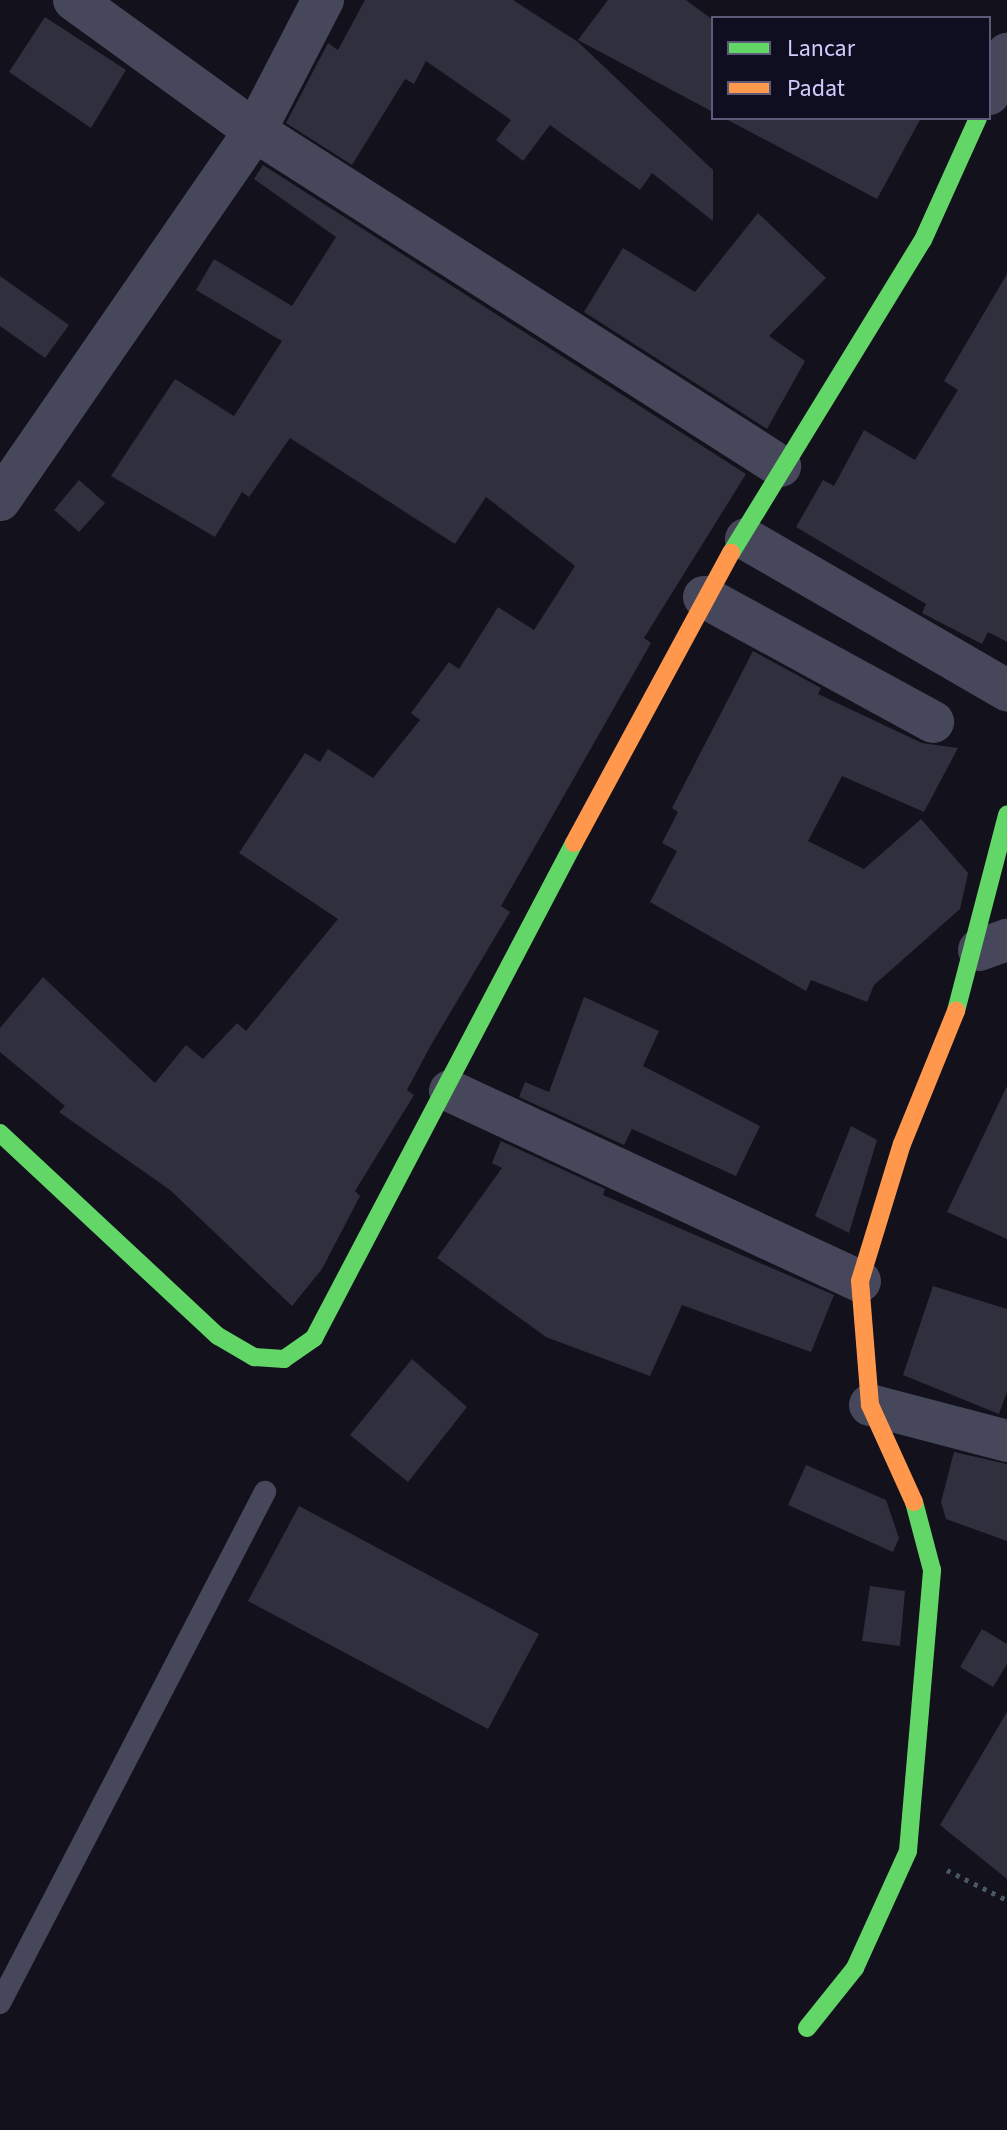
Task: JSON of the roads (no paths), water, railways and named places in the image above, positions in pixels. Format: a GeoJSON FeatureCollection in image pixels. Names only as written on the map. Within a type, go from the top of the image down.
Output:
{"type":"FeatureCollection","features":[{"type":"Feature","properties":{"kind":"street"},"geometry":{"type":"LineString","coordinates":[[74,0],[255,131],[780,466]]}},
{"type":"Feature","properties":{"kind":"street"},"geometry":{"type":"LineString","coordinates":[[0,500],[255,131],[323,0]]}},
{"type":"Feature","properties":{"kind":"street"},"geometry":{"type":"LineString","coordinates":[[991,90],[1007,54]]}},
{"type":"Feature","properties":{"kind":"street"},"geometry":{"type":"LineString","coordinates":[[0,1133],[218,1336],[254,1357],[284,1359],[314,1338],[450,1091],[704,597],[746,539],[780,466],[923,240],[977,120]]}},
{"type":"Feature","properties":{"kind":"street"},"geometry":{"type":"LineString","coordinates":[[746,539],[1007,690]]}},
{"type":"Feature","properties":{"kind":"street"},"geometry":{"type":"LineString","coordinates":[[704,597],[933,722]]}},
{"type":"Feature","properties":{"kind":"street"},"geometry":{"type":"LineString","coordinates":[[807,2028],[855,1968],[908,1851],[932,1570],[918,1510],[870,1405],[860,1281],[902,1144],[993,945],[1007,815]]}},
{"type":"Feature","properties":{"kind":"street"},"geometry":{"type":"LineString","coordinates":[[450,1091],[860,1281]]}},
{"type":"Feature","properties":{"kind":"street"},"geometry":{"type":"LineString","coordinates":[[870,1405],[1007,1441]]}},
{"type":"Feature","properties":{"kind":"lane"},"geometry":{"type":"LineString","coordinates":[[0,2003],[265,1492]]}}]}
